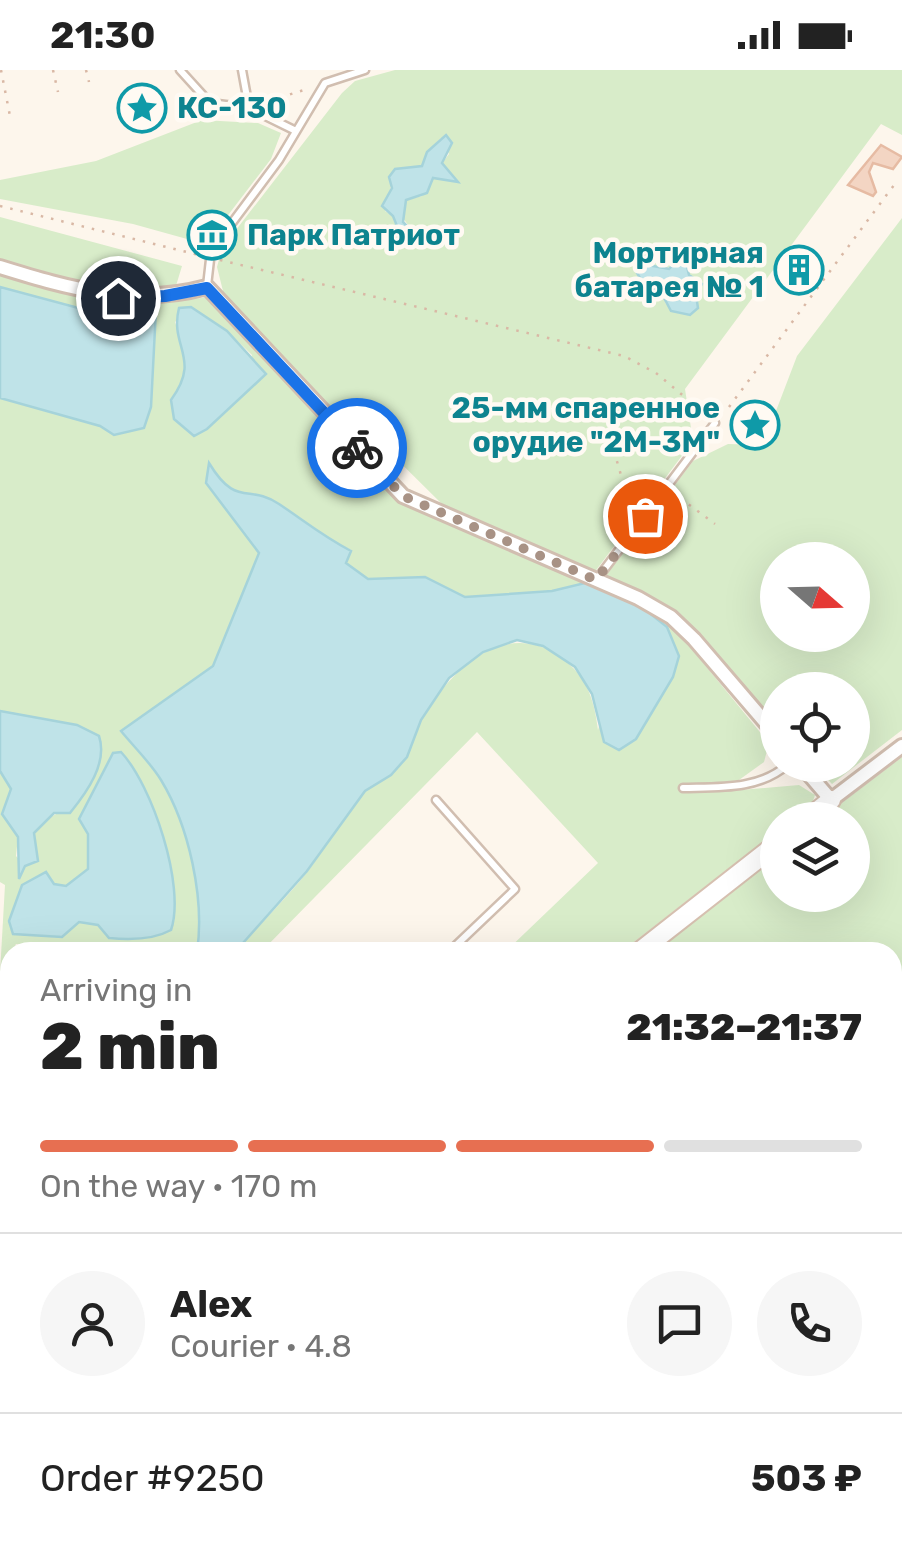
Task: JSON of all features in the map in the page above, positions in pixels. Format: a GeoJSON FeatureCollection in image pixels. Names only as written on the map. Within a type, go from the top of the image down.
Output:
{"type":"FeatureCollection","features":[{"type":"Feature","properties":{"kind":"street"},"geometry":{"type":"LineString","coordinates":[[0,267],[118,298],[165,296],[207,288],[403,496],[596,580],[670,618],[760,717]]}},
{"type":"Feature","properties":{"kind":"street"},"geometry":{"type":"LineString","coordinates":[[828,802],[902,746]]}},
{"type":"Feature","properties":{"kind":"street"},"geometry":{"type":"LineString","coordinates":[[816,782],[831,800]]}},
{"type":"Feature","properties":{"kind":"street"},"geometry":{"type":"LineString","coordinates":[[652,942],[760,857]]}},
{"type":"Feature","properties":{"kind":"lane"},"geometry":{"type":"LineString","coordinates":[[180,70],[210,104],[249,108],[296,131]]}},
{"type":"Feature","properties":{"kind":"lane"},"geometry":{"type":"LineString","coordinates":[[242,70],[249,108]]}},
{"type":"Feature","properties":{"kind":"lane"},"geometry":{"type":"LineString","coordinates":[[207,288],[208,258],[325,83],[365,70]]}},
{"type":"Feature","properties":{"kind":"lane"},"geometry":{"type":"LineString","coordinates":[[596,580],[715,423]]}},
{"type":"Feature","properties":{"kind":"lane"},"geometry":{"type":"LineString","coordinates":[[683,788],[737,787],[760,780]]}},
{"type":"Feature","properties":{"kind":"lane"},"geometry":{"type":"LineString","coordinates":[[436,800],[516,888],[459,942]]}},
{"type":"Feature","properties":{"kind":"path"},"geometry":{"type":"LineString","coordinates":[[1,70],[10,116]]}},
{"type":"Feature","properties":{"kind":"path"},"geometry":{"type":"LineString","coordinates":[[53,70],[58,92]]}},
{"type":"Feature","properties":{"kind":"path"},"geometry":{"type":"LineString","coordinates":[[86,70],[88,82]]}},
{"type":"Feature","properties":{"kind":"path"},"geometry":{"type":"LineString","coordinates":[[249,108],[325,83]]}},
{"type":"Feature","properties":{"kind":"path"},"geometry":{"type":"LineString","coordinates":[[729,406],[897,181]]}},
{"type":"Feature","properties":{"kind":"path"},"geometry":{"type":"LineString","coordinates":[[0,206],[208,258]]}},
{"type":"Feature","properties":{"kind":"path"},"geometry":{"type":"LineString","coordinates":[[219,260],[624,356],[656,373],[715,423]]}},
{"type":"Feature","properties":{"kind":"path"},"geometry":{"type":"LineString","coordinates":[[614,451],[625,489],[645,516]]}},
{"type":"Feature","properties":{"kind":"path"},"geometry":{"type":"LineString","coordinates":[[666,487],[715,524]]}},
{"type":"Feature","properties":{"kind":"green space"},"geometry":{"type":"Polygon","coordinates":[[[395,70],[902,70],[902,135],[881,124],[685,389],[693,441],[594,573],[445,507],[347,410],[334,419],[401,499],[589,582],[552,591],[465,597],[425,577],[368,579],[346,563],[351,550],[309,529],[275,501],[242,496],[223,486],[209,465],[206,483],[259,553],[213,666],[122,731],[161,780],[180,819],[197,886],[198,942],[2,942],[5,885],[0,882],[0,771],[11,789],[2,814],[18,837],[16,856],[25,866],[38,861],[34,833],[43,821],[79,802],[99,765],[78,725],[0,711],[0,398],[100,426],[114,435],[144,428],[156,309],[97,313],[0,287],[0,217],[182,266],[175,289],[181,294],[198,298],[217,294],[223,291],[217,267],[222,248],[355,81],[395,70]],[[441,138],[427,152],[422,166],[395,169],[385,211],[393,216],[399,237],[410,243],[415,234],[402,217],[406,200],[422,196],[433,178],[449,181],[442,163],[449,154],[441,138]],[[687,263],[663,269],[647,286],[662,294],[666,304],[690,315],[700,289],[689,275],[687,263]],[[190,307],[175,322],[185,363],[182,381],[171,401],[207,429],[239,394],[252,355],[227,331],[190,307]],[[121,752],[113,754],[79,819],[88,834],[88,869],[66,886],[55,884],[45,873],[22,885],[9,921],[13,934],[62,937],[79,922],[98,925],[109,938],[117,939],[149,937],[171,929],[174,888],[163,837],[144,788],[121,752]]]}},
{"type":"Feature","properties":{"kind":"green space"},"geometry":{"type":"Polygon","coordinates":[[[202,120],[258,123],[281,133],[271,159],[219,227],[205,237],[187,239],[133,224],[0,199],[0,180],[96,161],[202,120]]]}},
{"type":"Feature","properties":{"kind":"green space"},"geometry":{"type":"Polygon","coordinates":[[[902,218],[902,730],[870,755],[870,672],[760,672],[760,709],[695,634],[604,578],[693,461],[728,444],[763,445],[797,356],[902,218]]]}},
{"type":"Feature","properties":{"kind":"green space"},"geometry":{"type":"Polygon","coordinates":[[[631,601],[668,620],[760,732],[760,765],[739,780],[740,790],[799,785],[815,795],[813,801],[760,802],[760,844],[634,942],[515,942],[598,863],[477,732],[271,942],[244,942],[311,867],[364,792],[400,765],[434,701],[479,656],[516,643],[536,645],[556,654],[574,669],[594,706],[598,730],[631,601]]]}},
{"type":"Feature","properties":{"kind":"green space"},"geometry":{"type":"Polygon","coordinates":[[[902,757],[902,942],[661,942],[760,865],[760,912],[870,912],[870,802],[843,802],[902,757]]]}},
{"type":"Feature","properties":{"kind":"water"},"geometry":{"type":"Polygon","coordinates":[[[446,135],[452,143],[442,163],[458,182],[433,178],[427,193],[406,200],[403,222],[415,234],[405,246],[393,216],[382,206],[392,188],[389,177],[395,169],[422,166],[427,152],[446,135]]]}},
{"type":"Feature","properties":{"kind":"water"},"geometry":{"type":"Polygon","coordinates":[[[680,257],[685,258],[689,275],[702,284],[696,295],[698,308],[690,315],[671,311],[662,294],[643,283],[637,273],[642,264],[669,269],[680,257]]]}},
{"type":"Feature","properties":{"kind":"water"},"geometry":{"type":"Polygon","coordinates":[[[0,287],[97,313],[156,309],[151,407],[144,428],[114,435],[100,426],[0,398],[0,287]]]}},
{"type":"Feature","properties":{"kind":"water"},"geometry":{"type":"Polygon","coordinates":[[[191,307],[227,331],[266,374],[207,429],[194,436],[174,419],[171,400],[180,386],[185,363],[178,333],[179,308],[191,307]]]}},
{"type":"Feature","properties":{"kind":"water"},"geometry":{"type":"Polygon","coordinates":[[[209,463],[235,491],[268,498],[351,551],[346,563],[368,579],[425,577],[465,597],[552,591],[589,582],[647,611],[667,627],[679,656],[673,677],[636,739],[619,750],[604,742],[592,694],[575,667],[543,646],[517,640],[483,652],[449,678],[421,720],[407,757],[391,775],[365,791],[307,871],[244,942],[198,942],[197,886],[180,819],[157,773],[121,731],[213,666],[259,553],[206,483],[209,463]]]}},
{"type":"Feature","properties":{"kind":"water"},"geometry":{"type":"Polygon","coordinates":[[[0,711],[77,725],[99,736],[101,746],[94,777],[70,813],[54,813],[34,833],[38,861],[25,866],[19,879],[18,837],[2,814],[11,789],[0,771],[0,711]]]}},
{"type":"Feature","properties":{"kind":"water"},"geometry":{"type":"Polygon","coordinates":[[[121,752],[144,788],[163,837],[174,888],[171,930],[157,936],[109,938],[98,925],[79,922],[62,937],[13,934],[9,921],[22,885],[46,872],[54,884],[66,886],[88,869],[88,834],[79,819],[113,753],[121,752]]]}},
{"type":"Feature","properties":{"kind":"building"},"geometry":{"type":"Polygon","coordinates":[[[881,145],[902,157],[893,169],[873,163],[869,172],[876,192],[873,196],[848,185],[881,145]]]}},
{"type":"Feature","properties":{"kind":"way so far"},"geometry":{"type":"LineString","coordinates":[[357,448],[403,496],[596,580],[645,516]]}},
{"type":"Feature","properties":{"kind":"place","name":"КС-130"},"geometry":{"type":"Point","coordinates":[142,108]}},
{"type":"Feature","properties":{"kind":"place","name":"Парк Патриот"},"geometry":{"type":"Point","coordinates":[212,235]}},
{"type":"Feature","properties":{"kind":"place","name":"Мортирная батарея № 1"},"geometry":{"type":"Point","coordinates":[799,270]}},
{"type":"Feature","properties":{"kind":"place","name":"25-мм спаренное орудие \"2М-3М\""},"geometry":{"type":"Point","coordinates":[755,425]}},
{"type":"Feature","properties":{"kind":"route"},"geometry":{"type":"LineString","coordinates":[[118,298],[165,296],[207,288],[357,448]]}}]}
